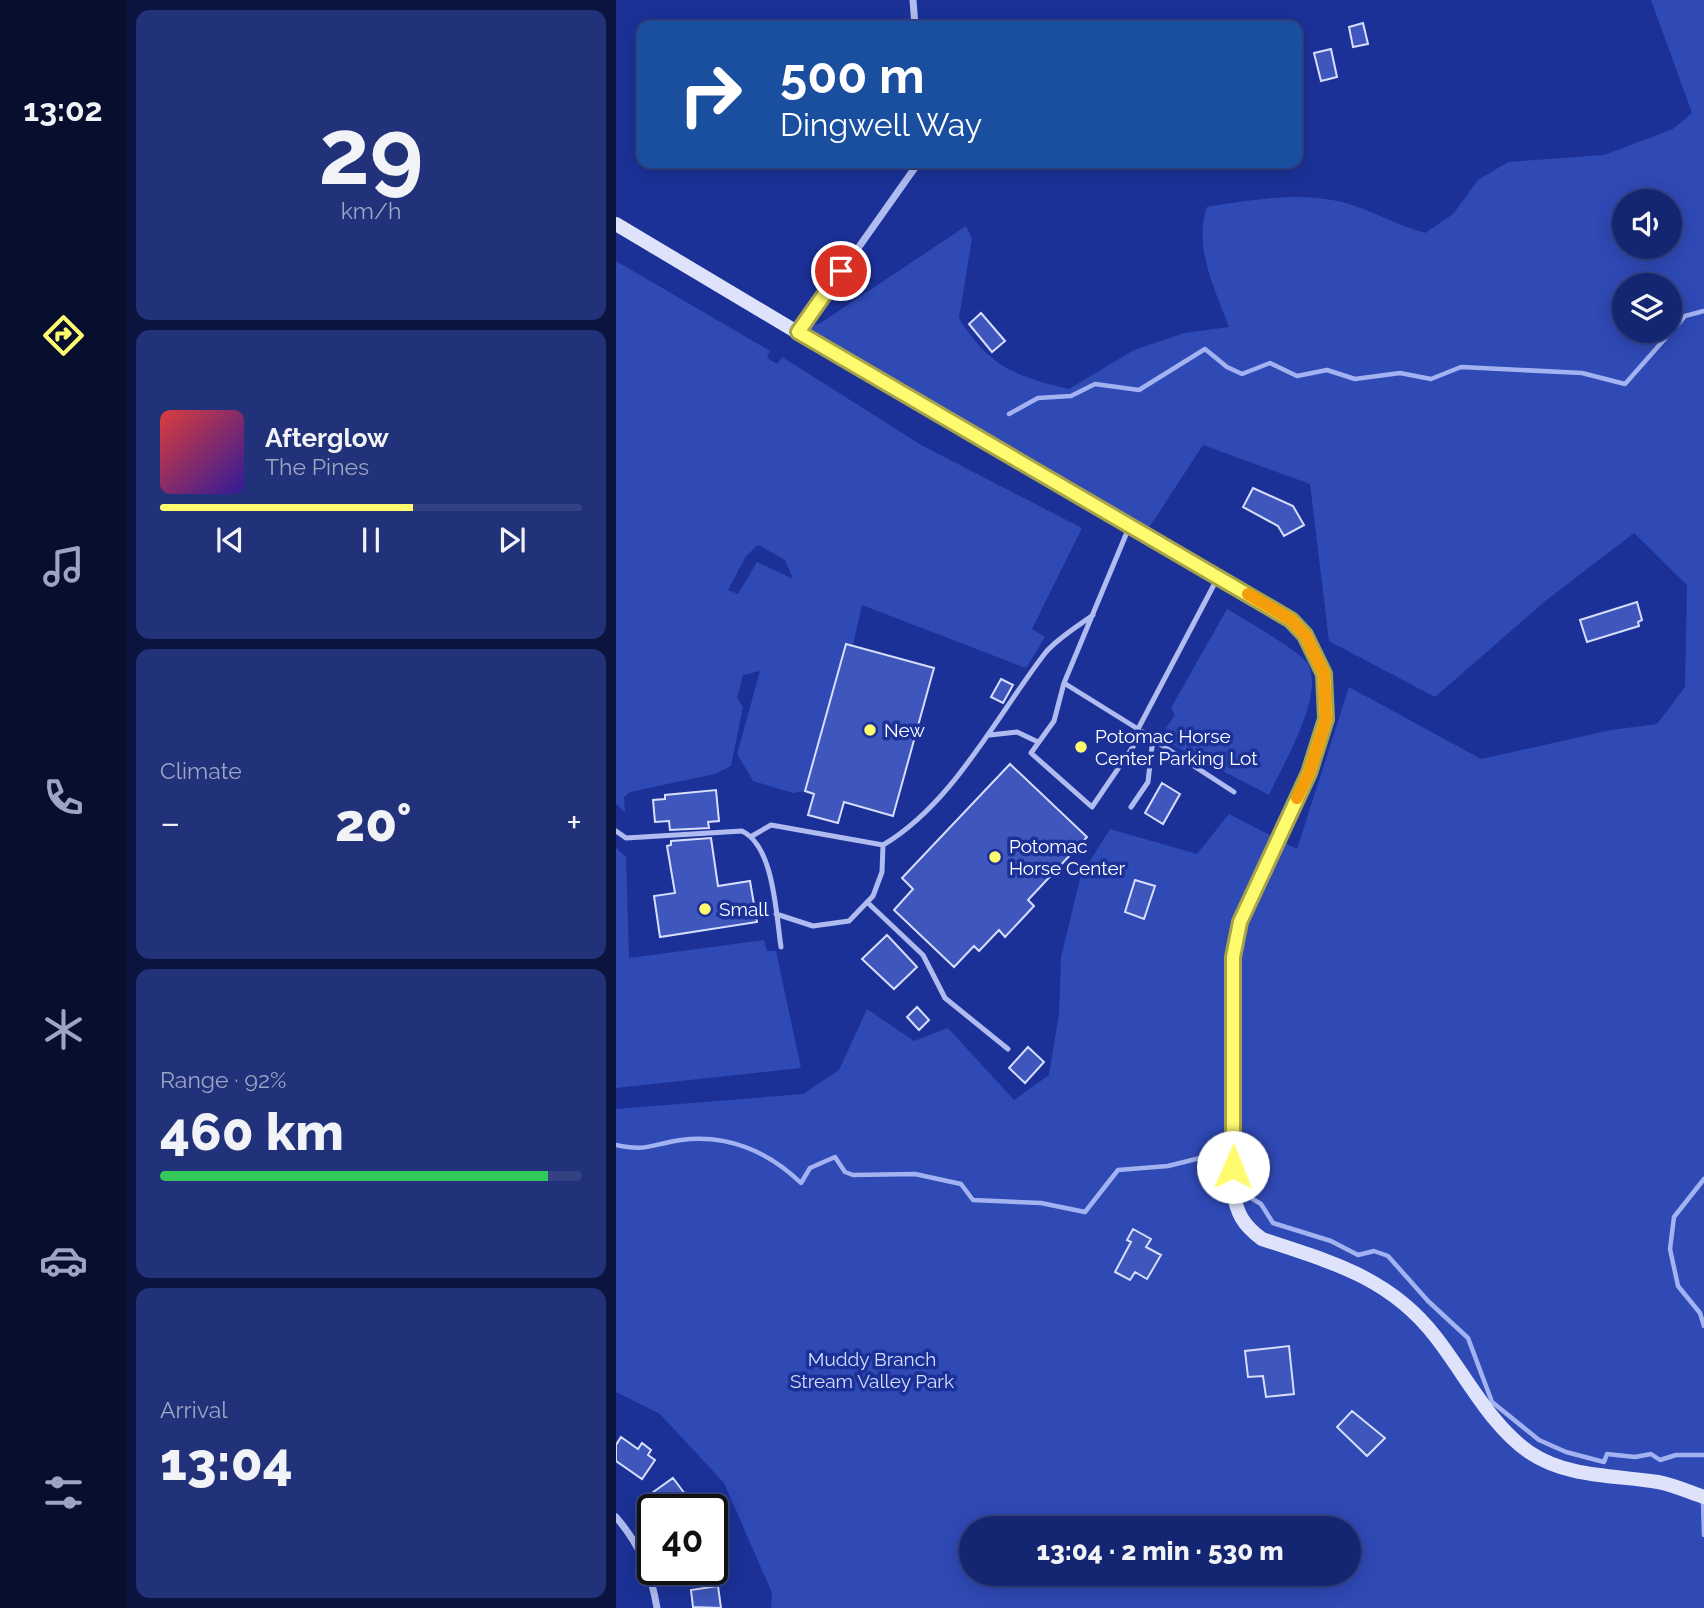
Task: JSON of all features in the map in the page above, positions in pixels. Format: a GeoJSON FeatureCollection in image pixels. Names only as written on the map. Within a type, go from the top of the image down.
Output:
{"type":"FeatureCollection","features":[{"type":"Feature","properties":{"kind":"street"},"geometry":{"type":"LineString","coordinates":[[913,0],[915,21]]}},
{"type":"Feature","properties":{"kind":"street"},"geometry":{"type":"LineString","coordinates":[[798,332],[912,168]]}},
{"type":"Feature","properties":{"kind":"street"},"geometry":{"type":"LineString","coordinates":[[616,224],[1218,576],[1291,620],[1305,635],[1324,674],[1326,719],[1309,773],[1240,922],[1233,957],[1233,1191],[1238,1215],[1247,1229],[1262,1239],[1374,1280],[1405,1303],[1435,1336],[1509,1435],[1531,1453],[1565,1468],[1600,1476],[1660,1483],[1698,1495]]}},
{"type":"Feature","properties":{"kind":"street"},"geometry":{"type":"LineString","coordinates":[[616,1517],[635,1540],[646,1564],[657,1608]]}},
{"type":"Feature","properties":{"kind":"lane"},"geometry":{"type":"LineString","coordinates":[[1130,525],[1064,682],[1054,721],[1031,753],[1092,807],[1140,730],[1218,576]]}},
{"type":"Feature","properties":{"kind":"lane"},"geometry":{"type":"LineString","coordinates":[[752,836],[771,825],[883,845],[908,831],[990,735],[1048,650],[1093,615]]}},
{"type":"Feature","properties":{"kind":"lane"},"geometry":{"type":"LineString","coordinates":[[1064,682],[1153,737],[1234,792]]}},
{"type":"Feature","properties":{"kind":"lane"},"geometry":{"type":"LineString","coordinates":[[990,735],[1017,732],[1038,742]]}},
{"type":"Feature","properties":{"kind":"lane"},"geometry":{"type":"LineString","coordinates":[[1131,807],[1149,782],[1153,737]]}},
{"type":"Feature","properties":{"kind":"lane"},"geometry":{"type":"LineString","coordinates":[[616,831],[626,838]]}},
{"type":"Feature","properties":{"kind":"lane"},"geometry":{"type":"LineString","coordinates":[[616,839],[742,831],[752,836],[765,855],[781,947]]}},
{"type":"Feature","properties":{"kind":"lane"},"geometry":{"type":"LineString","coordinates":[[776,914],[813,926],[849,921],[867,902],[882,872],[883,845]]}},
{"type":"Feature","properties":{"kind":"lane"},"geometry":{"type":"LineString","coordinates":[[867,902],[923,955],[945,998],[1009,1049]]}},
{"type":"Feature","properties":{"kind":"green space","name":"Muddy Branch Stream Valley Park"},"geometry":{"type":"Polygon","coordinates":[[[1651,0],[1704,0],[1704,1608],[771,1608],[772,1593],[724,1483],[660,1414],[616,1392],[616,1109],[803,1094],[839,1070],[867,1009],[914,1041],[948,1028],[1014,1100],[1049,1075],[1059,1014],[1061,957],[1081,875],[1110,829],[1197,854],[1229,814],[1297,849],[1349,687],[1481,759],[1611,730],[1657,724],[1685,687],[1687,585],[1634,533],[1544,602],[1435,697],[1329,641],[1310,484],[1203,445],[1145,534],[792,329],[819,324],[966,226],[972,238],[959,318],[981,348],[1005,367],[1018,374],[1069,389],[1134,350],[1184,333],[1229,327],[1204,253],[1203,222],[1207,207],[1272,198],[1321,198],[1349,204],[1425,233],[1453,214],[1478,180],[1508,162],[1604,155],[1673,129],[1692,113],[1651,0]]]}},
{"type":"Feature","properties":{"kind":"green space"},"geometry":{"type":"Polygon","coordinates":[[[616,261],[770,351],[767,358],[777,364],[782,357],[923,446],[1082,528],[1032,629],[1045,637],[1026,668],[862,605],[853,645],[846,644],[805,791],[793,793],[753,781],[737,754],[760,671],[743,675],[737,698],[743,707],[731,766],[715,774],[630,792],[624,797],[625,812],[616,804],[616,261]],[[758,545],[746,556],[728,590],[738,594],[757,562],[793,579],[785,560],[758,545]]]}},
{"type":"Feature","properties":{"kind":"green space"},"geometry":{"type":"Polygon","coordinates":[[[1227,609],[1295,652],[1308,664],[1312,678],[1307,711],[1269,795],[1173,745],[1166,728],[1175,715],[1171,708],[1227,609]]]}},
{"type":"Feature","properties":{"kind":"green space"},"geometry":{"type":"Polygon","coordinates":[[[616,848],[626,857],[629,958],[764,940],[767,951],[776,951],[801,1068],[616,1088],[616,848]]]}},
{"type":"Feature","properties":{"kind":"building"},"geometry":{"type":"Polygon","coordinates":[[[1363,23],[1368,44],[1353,47],[1349,27],[1363,23]]]}},
{"type":"Feature","properties":{"kind":"building"},"geometry":{"type":"Polygon","coordinates":[[[1331,49],[1337,77],[1321,81],[1314,53],[1331,49]]]}},
{"type":"Feature","properties":{"kind":"building"},"geometry":{"type":"Polygon","coordinates":[[[981,313],[1005,341],[992,352],[969,324],[981,313]]]}},
{"type":"Feature","properties":{"kind":"building"},"geometry":{"type":"Polygon","coordinates":[[[1253,488],[1293,506],[1304,525],[1284,536],[1278,526],[1243,507],[1253,488]]]}},
{"type":"Feature","properties":{"kind":"building"},"geometry":{"type":"Polygon","coordinates":[[[1637,602],[1642,620],[1638,622],[1639,626],[1587,642],[1580,620],[1637,602]]]}},
{"type":"Feature","properties":{"kind":"building","name":"New"},"geometry":{"type":"Polygon","coordinates":[[[846,644],[934,668],[893,816],[844,802],[838,823],[808,815],[814,794],[805,791],[846,644]]]}},
{"type":"Feature","properties":{"kind":"building"},"geometry":{"type":"Polygon","coordinates":[[[1001,679],[1013,685],[1003,703],[991,697],[1001,679]]]}},
{"type":"Feature","properties":{"kind":"building","name":"Potomac Horse Center"},"geometry":{"type":"Polygon","coordinates":[[[1010,764],[1087,837],[1028,900],[1034,906],[1005,937],[999,930],[979,951],[974,946],[954,967],[894,910],[913,889],[902,878],[1010,764]]]}},
{"type":"Feature","properties":{"kind":"building"},"geometry":{"type":"Polygon","coordinates":[[[1162,783],[1180,794],[1163,824],[1145,813],[1162,783]]]}},
{"type":"Feature","properties":{"kind":"building"},"geometry":{"type":"Polygon","coordinates":[[[716,790],[719,821],[708,822],[709,828],[670,830],[669,821],[655,822],[653,800],[665,799],[665,795],[716,790]]]}},
{"type":"Feature","properties":{"kind":"building","name":"Small"},"geometry":{"type":"Polygon","coordinates":[[[711,838],[718,886],[750,881],[757,922],[660,937],[654,896],[675,893],[667,846],[671,845],[671,841],[711,838]]]}},
{"type":"Feature","properties":{"kind":"building"},"geometry":{"type":"Polygon","coordinates":[[[1135,880],[1155,886],[1144,919],[1125,912],[1135,880]]]}},
{"type":"Feature","properties":{"kind":"building"},"geometry":{"type":"Polygon","coordinates":[[[887,935],[917,967],[894,989],[862,959],[887,935]]]}},
{"type":"Feature","properties":{"kind":"building"},"geometry":{"type":"Polygon","coordinates":[[[917,1007],[929,1020],[919,1030],[907,1017],[917,1007]]]}},
{"type":"Feature","properties":{"kind":"building"},"geometry":{"type":"Polygon","coordinates":[[[1028,1047],[1044,1062],[1025,1083],[1009,1068],[1028,1047]]]}},
{"type":"Feature","properties":{"kind":"building"},"geometry":{"type":"Polygon","coordinates":[[[1133,1229],[1151,1239],[1146,1247],[1161,1255],[1147,1279],[1135,1272],[1130,1280],[1115,1272],[1131,1242],[1127,1240],[1133,1229]]]}},
{"type":"Feature","properties":{"kind":"building"},"geometry":{"type":"Polygon","coordinates":[[[1289,1346],[1294,1394],[1266,1397],[1263,1376],[1248,1377],[1245,1351],[1289,1346]]]}},
{"type":"Feature","properties":{"kind":"building"},"geometry":{"type":"Polygon","coordinates":[[[1352,1411],[1385,1438],[1367,1456],[1337,1427],[1352,1411]]]}},
{"type":"Feature","properties":{"kind":"building"},"geometry":{"type":"Polygon","coordinates":[[[621,1437],[638,1449],[642,1443],[651,1450],[648,1455],[655,1460],[642,1479],[616,1461],[616,1445],[621,1437]]]}},
{"type":"Feature","properties":{"kind":"building"},"geometry":{"type":"Polygon","coordinates":[[[673,1478],[685,1494],[653,1494],[673,1478]]]}},
{"type":"Feature","properties":{"kind":"building"},"geometry":{"type":"Polygon","coordinates":[[[718,1586],[721,1608],[693,1607],[691,1590],[718,1586]]]}},
{"type":"Feature","properties":{"kind":"waterway"},"geometry":{"type":"LineString","coordinates":[[1009,414],[1038,398],[1071,396],[1095,384],[1139,390],[1205,349],[1227,367],[1242,374],[1270,363],[1297,376],[1327,370],[1355,379],[1400,373],[1431,379],[1461,367],[1582,373],[1625,384],[1685,316],[1704,311]]}},
{"type":"Feature","properties":{"kind":"waterway"},"geometry":{"type":"LineString","coordinates":[[616,1145],[643,1148],[698,1139],[730,1143],[761,1154],[801,1183],[810,1168],[835,1157],[845,1172],[853,1175],[915,1174],[961,1184],[973,1200],[1041,1203],[1085,1212],[1118,1170],[1168,1166],[1204,1157]]}},
{"type":"Feature","properties":{"kind":"waterway"},"geometry":{"type":"LineString","coordinates":[[1704,1179],[1674,1217],[1670,1249],[1678,1286],[1700,1313],[1704,1326]]}},
{"type":"Feature","properties":{"kind":"waterway"},"geometry":{"type":"LineString","coordinates":[[1243,1193],[1261,1204],[1273,1223],[1331,1241],[1358,1255],[1374,1251],[1388,1256],[1428,1301],[1468,1338],[1492,1402],[1539,1440],[1566,1452],[1604,1462],[1607,1454],[1635,1457],[1651,1454],[1660,1460],[1676,1455],[1704,1455]]}},
{"type":"Feature","properties":{"kind":"waterway"},"geometry":{"type":"LineString","coordinates":[[1703,1501],[1704,1535]]}},
{"type":"Feature","properties":{"kind":"slow traffic"},"geometry":{"type":"LineString","coordinates":[[1248,594],[1291,620],[1305,635],[1324,674],[1326,719],[1309,773],[1297,798]]}},
{"type":"Feature","properties":{"kind":"place","name":"New"},"geometry":{"type":"Point","coordinates":[870,730]}},
{"type":"Feature","properties":{"kind":"place","name":"Potomac Horse Center Parking Lot"},"geometry":{"type":"Point","coordinates":[1081,747]}},
{"type":"Feature","properties":{"kind":"place","name":"Potomac Horse Center"},"geometry":{"type":"Point","coordinates":[995,857]}},
{"type":"Feature","properties":{"kind":"place","name":"Small"},"geometry":{"type":"Point","coordinates":[705,909]}},
{"type":"Feature","properties":{"kind":"route"},"geometry":{"type":"LineString","coordinates":[[841,271],[798,332],[1291,620],[1305,635],[1324,674],[1326,719],[1309,773],[1240,922],[1233,957],[1233,1167]]}}]}
